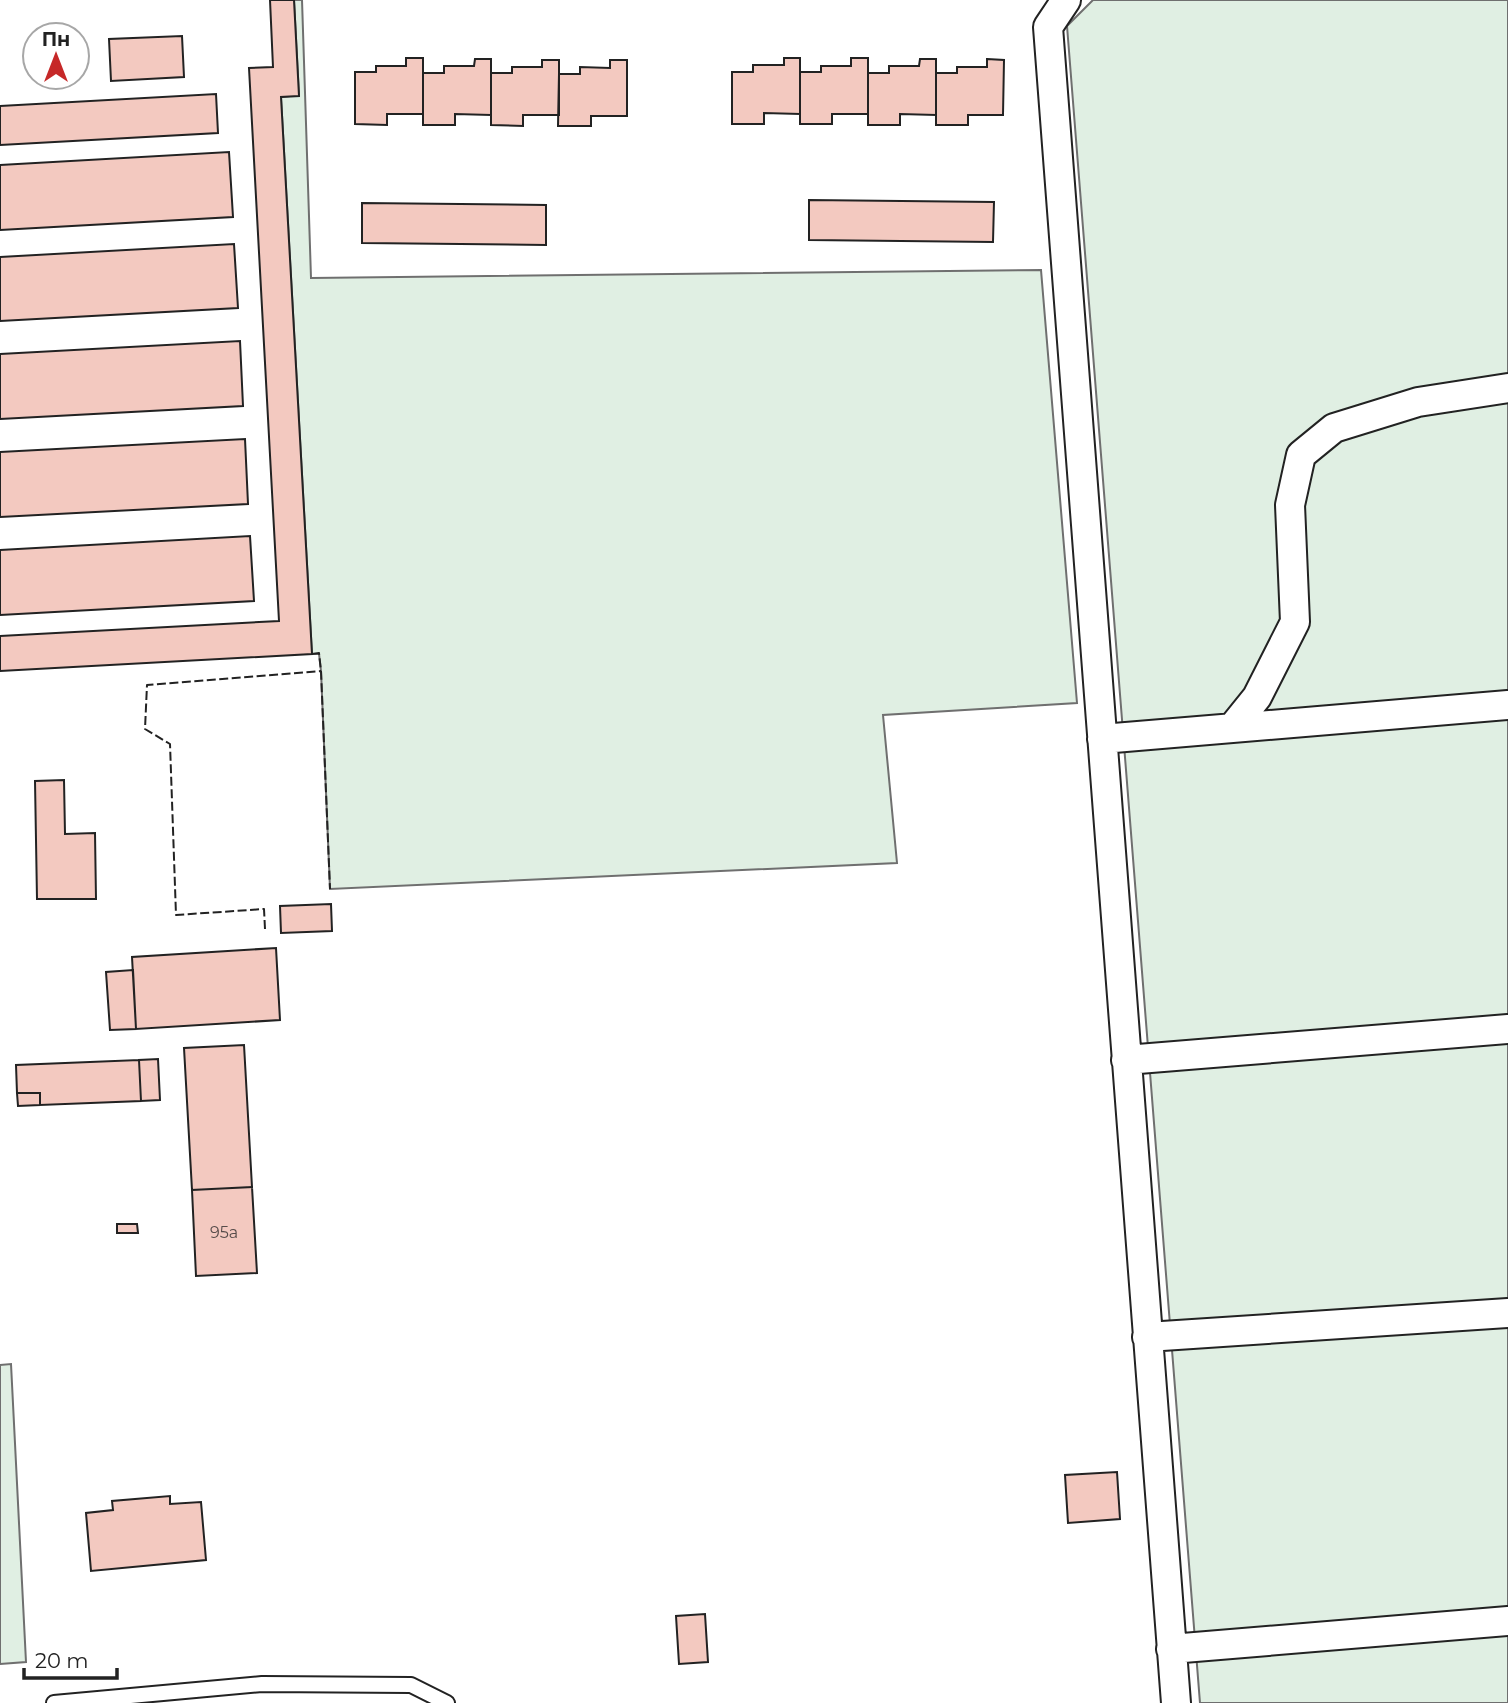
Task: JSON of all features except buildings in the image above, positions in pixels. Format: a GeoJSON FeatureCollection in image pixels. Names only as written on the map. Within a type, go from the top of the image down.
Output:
{"type":"FeatureCollection","features":[{"type":"Feature","properties":{"kind":"street"},"geometry":{"type":"LineString","coordinates":[[1066,0],[1048,27],[1176,1703]]}},
{"type":"Feature","properties":{"kind":"street"},"geometry":{"type":"LineString","coordinates":[[1232,728],[1257,697],[1295,622],[1290,505],[1301,455],[1334,428],[1418,402],[1508,388]]}},
{"type":"Feature","properties":{"kind":"street"},"geometry":{"type":"LineString","coordinates":[[1102,739],[1508,705]]}},
{"type":"Feature","properties":{"kind":"street"},"geometry":{"type":"LineString","coordinates":[[1126,1060],[1508,1029]]}},
{"type":"Feature","properties":{"kind":"street"},"geometry":{"type":"LineString","coordinates":[[1147,1337],[1508,1313]]}},
{"type":"Feature","properties":{"kind":"street"},"geometry":{"type":"LineString","coordinates":[[1171,1648],[1508,1622]]}},
{"type":"Feature","properties":{"kind":"lane"},"geometry":{"type":"LineString","coordinates":[[54,1703],[262,1684],[411,1685],[447,1703]]}},
{"type":"Feature","properties":{"kind":"green space"},"geometry":{"type":"Polygon","coordinates":[[[294,0],[302,0],[311,278],[1041,270],[1077,703],[883,715],[897,863],[330,889],[321,671],[319,654],[312,654],[281,97],[299,95],[294,0]]]}},
{"type":"Feature","properties":{"kind":"green space"},"geometry":{"type":"Polygon","coordinates":[[[1093,0],[1508,0],[1508,1703],[1200,1703],[1067,26],[1093,0]]]}},
{"type":"Feature","properties":{"kind":"green space"},"geometry":{"type":"Polygon","coordinates":[[[11,1364],[26,1662],[0,1664],[0,1365],[11,1364]]]}},
{"type":"Feature","properties":{"kind":"fence"},"geometry":{"type":"LineString","coordinates":[[312,654],[319,653],[321,671],[330,889]]}},
{"type":"Feature","properties":{"kind":"fence"},"geometry":{"type":"LineString","coordinates":[[265,929],[264,909],[176,915],[170,744],[145,729],[147,685],[321,671]]}}]}
